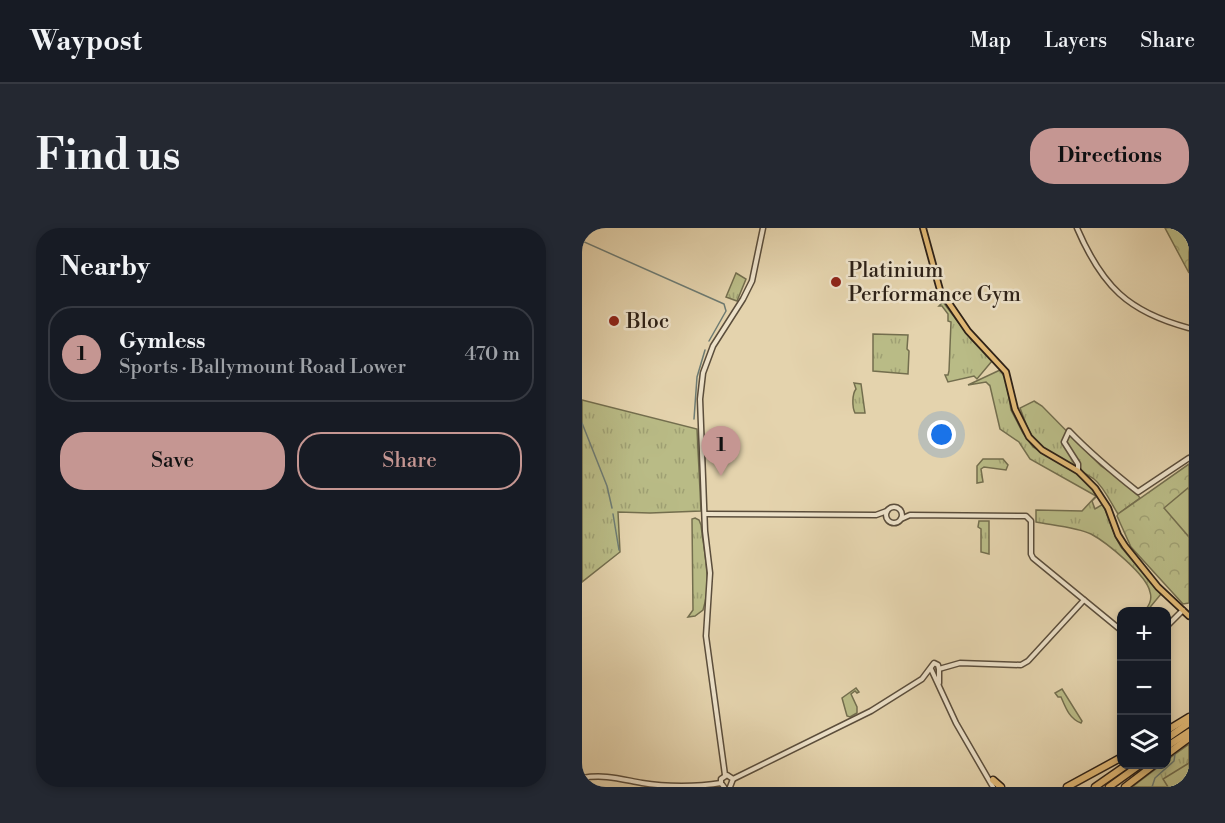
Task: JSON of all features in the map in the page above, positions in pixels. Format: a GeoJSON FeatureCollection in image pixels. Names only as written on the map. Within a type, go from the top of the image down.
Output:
{"type":"FeatureCollection","features":[{"type":"Feature","properties":{"kind":"highway"},"geometry":{"type":"LineString","coordinates":[[1171,728],[1189,717]]}},
{"type":"Feature","properties":{"kind":"highway"},"geometry":{"type":"LineString","coordinates":[[1171,736],[1189,723]]}},
{"type":"Feature","properties":{"kind":"highway"},"geometry":{"type":"LineString","coordinates":[[1171,744],[1189,732]]}},
{"type":"Feature","properties":{"kind":"highway"},"geometry":{"type":"LineString","coordinates":[[1171,752],[1189,738]]}},
{"type":"Feature","properties":{"kind":"highway"},"geometry":{"type":"LineString","coordinates":[[1067,787],[1117,760]]}},
{"type":"Feature","properties":{"kind":"highway"},"geometry":{"type":"LineString","coordinates":[[1095,787],[1122,769]]}},
{"type":"Feature","properties":{"kind":"highway"},"geometry":{"type":"LineString","coordinates":[[1109,787],[1135,769]]}},
{"type":"Feature","properties":{"kind":"highway"},"geometry":{"type":"LineString","coordinates":[[1125,787],[1150,769]]}},
{"type":"Feature","properties":{"kind":"highway"},"geometry":{"type":"LineString","coordinates":[[993,784],[1000,787]]}},
{"type":"Feature","properties":{"kind":"main road"},"geometry":{"type":"LineString","coordinates":[[923,228],[940,290],[968,331],[1006,372],[1015,409],[1029,437],[1042,450],[1078,471],[1100,494],[1118,535],[1129,552],[1158,586],[1189,616]]}},
{"type":"Feature","properties":{"kind":"street"},"geometry":{"type":"LineString","coordinates":[[725,775],[706,636],[710,573],[700,408],[703,373],[717,338],[748,290],[754,273],[763,228]]}},
{"type":"Feature","properties":{"kind":"street"},"geometry":{"type":"LineString","coordinates":[[1077,228],[1093,259],[1117,293],[1150,315],[1189,328]]}},
{"type":"Feature","properties":{"kind":"street"},"geometry":{"type":"LineString","coordinates":[[1078,471],[1078,464],[1064,442],[1069,431],[1102,464],[1138,492],[1189,458]]}},
{"type":"Feature","properties":{"kind":"street"},"geometry":{"type":"LineString","coordinates":[[705,514],[876,515],[893,507],[910,515]]}},
{"type":"Feature","properties":{"kind":"street"},"geometry":{"type":"LineString","coordinates":[[900,510],[901,519]]}},
{"type":"Feature","properties":{"kind":"street"},"geometry":{"type":"LineString","coordinates":[[887,511],[885,516],[888,521]]}},
{"type":"Feature","properties":{"kind":"street"},"geometry":{"type":"LineString","coordinates":[[876,515],[895,523],[910,515],[1026,516],[1031,521],[1033,558],[1117,627]]}},
{"type":"Feature","properties":{"kind":"street"},"geometry":{"type":"LineString","coordinates":[[939,669],[960,663],[1021,665],[1028,661],[1084,600]]}},
{"type":"Feature","properties":{"kind":"street"},"geometry":{"type":"LineString","coordinates":[[1171,623],[1183,610]]}},
{"type":"Feature","properties":{"kind":"street"},"geometry":{"type":"LineString","coordinates":[[921,679],[934,663],[939,669],[939,684]]}},
{"type":"Feature","properties":{"kind":"street"},"geometry":{"type":"LineString","coordinates":[[931,669],[950,711],[993,784]]}},
{"type":"Feature","properties":{"kind":"street"},"geometry":{"type":"LineString","coordinates":[[730,787],[733,779],[861,716],[921,679],[930,675],[939,684]]}},
{"type":"Feature","properties":{"kind":"street"},"geometry":{"type":"LineString","coordinates":[[582,778],[604,775],[641,783],[684,786],[722,785],[721,779],[725,775]]}},
{"type":"Feature","properties":{"kind":"street"},"geometry":{"type":"LineString","coordinates":[[725,775],[733,779]]}},
{"type":"Feature","properties":{"kind":"green space"},"geometry":{"type":"Polygon","coordinates":[[[1165,228],[1189,228],[1189,273],[1165,228]]]}},
{"type":"Feature","properties":{"kind":"green space"},"geometry":{"type":"Polygon","coordinates":[[[736,273],[746,279],[737,301],[726,297],[736,273]]]}},
{"type":"Feature","properties":{"kind":"green space"},"geometry":{"type":"Polygon","coordinates":[[[943,302],[971,339],[992,361],[977,379],[974,376],[948,382],[945,375],[948,375],[949,371],[951,322],[948,321],[948,314],[942,306],[939,306],[943,302]]]}},
{"type":"Feature","properties":{"kind":"green space"},"geometry":{"type":"Polygon","coordinates":[[[873,334],[908,335],[908,374],[873,371],[873,334]]]}},
{"type":"Feature","properties":{"kind":"green space"},"geometry":{"type":"Polygon","coordinates":[[[1000,370],[1006,379],[1011,410],[1033,447],[1072,470],[1091,486],[1098,495],[1092,501],[1095,509],[1103,504],[1121,547],[1161,594],[1150,607],[1147,607],[1150,603],[1150,592],[1142,577],[1098,538],[1071,528],[1036,522],[1036,510],[1082,511],[1096,496],[1030,459],[1019,442],[1000,429],[990,386],[986,382],[968,385],[1000,370]]]}},
{"type":"Feature","properties":{"kind":"green space"},"geometry":{"type":"Polygon","coordinates":[[[854,383],[861,384],[865,413],[855,413],[854,383]]]}},
{"type":"Feature","properties":{"kind":"green space"},"geometry":{"type":"Polygon","coordinates":[[[582,400],[697,429],[701,511],[618,512],[620,552],[582,582],[582,400]]]}},
{"type":"Feature","properties":{"kind":"green space"},"geometry":{"type":"Polygon","coordinates":[[[1034,401],[1042,406],[1101,466],[1130,485],[1140,498],[1118,514],[1098,482],[1038,443],[1029,431],[1020,408],[1034,401]]]}},
{"type":"Feature","properties":{"kind":"green space"},"geometry":{"type":"Polygon","coordinates":[[[983,459],[1003,459],[1008,465],[1006,470],[984,467],[981,469],[983,482],[977,483],[977,466],[983,459]]]}},
{"type":"Feature","properties":{"kind":"green space"},"geometry":{"type":"Polygon","coordinates":[[[1189,464],[1189,603],[1183,604],[1131,547],[1117,516],[1189,464]]]}},
{"type":"Feature","properties":{"kind":"green space"},"geometry":{"type":"Polygon","coordinates":[[[1188,488],[1189,490],[1189,537],[1164,508],[1188,488]]]}},
{"type":"Feature","properties":{"kind":"green space"},"geometry":{"type":"Polygon","coordinates":[[[695,518],[701,525],[707,589],[703,610],[695,616],[688,617],[693,610],[692,519],[695,518]]]}},
{"type":"Feature","properties":{"kind":"green space"},"geometry":{"type":"Polygon","coordinates":[[[979,521],[989,521],[989,554],[981,552],[979,521]]]}},
{"type":"Feature","properties":{"kind":"green space"},"geometry":{"type":"Polygon","coordinates":[[[856,688],[859,692],[855,691],[851,694],[857,707],[857,713],[850,717],[847,716],[842,698],[856,688]]]}},
{"type":"Feature","properties":{"kind":"green space"},"geometry":{"type":"Polygon","coordinates":[[[1062,689],[1082,721],[1081,723],[1070,715],[1061,697],[1055,693],[1062,689]]]}},
{"type":"Feature","properties":{"kind":"green space"},"geometry":{"type":"Polygon","coordinates":[[[1189,744],[1189,787],[1132,787],[1156,769],[1171,769],[1171,757],[1189,744]]]}},
{"type":"Feature","properties":{"kind":"green space"},"geometry":{"type":"Polygon","coordinates":[[[1189,763],[1189,787],[1168,787],[1163,779],[1189,763]]]}},
{"type":"Feature","properties":{"kind":"waterway"},"geometry":{"type":"LineString","coordinates":[[582,241],[724,304],[726,311],[709,341]]}},
{"type":"Feature","properties":{"kind":"waterway"},"geometry":{"type":"LineString","coordinates":[[694,419],[697,377],[705,350]]}},
{"type":"Feature","properties":{"kind":"waterway"},"geometry":{"type":"LineString","coordinates":[[582,423],[607,486],[612,508]]}},
{"type":"Feature","properties":{"kind":"waterway"},"geometry":{"type":"LineString","coordinates":[[613,514],[619,550]]}},
{"type":"Feature","properties":{"kind":"waterway"},"geometry":{"type":"LineString","coordinates":[[1152,787],[1155,778],[1174,761],[1175,754]]}},
{"type":"Feature","properties":{"kind":"place","name":"Platinium Performance Gym"},"geometry":{"type":"Point","coordinates":[836,282]}},
{"type":"Feature","properties":{"kind":"place","name":"Bloc"},"geometry":{"type":"Point","coordinates":[614,321]}},
{"type":"Feature","properties":{"kind":"place","name":"Gymless"},"geometry":{"type":"Point","coordinates":[721,476]}}]}
